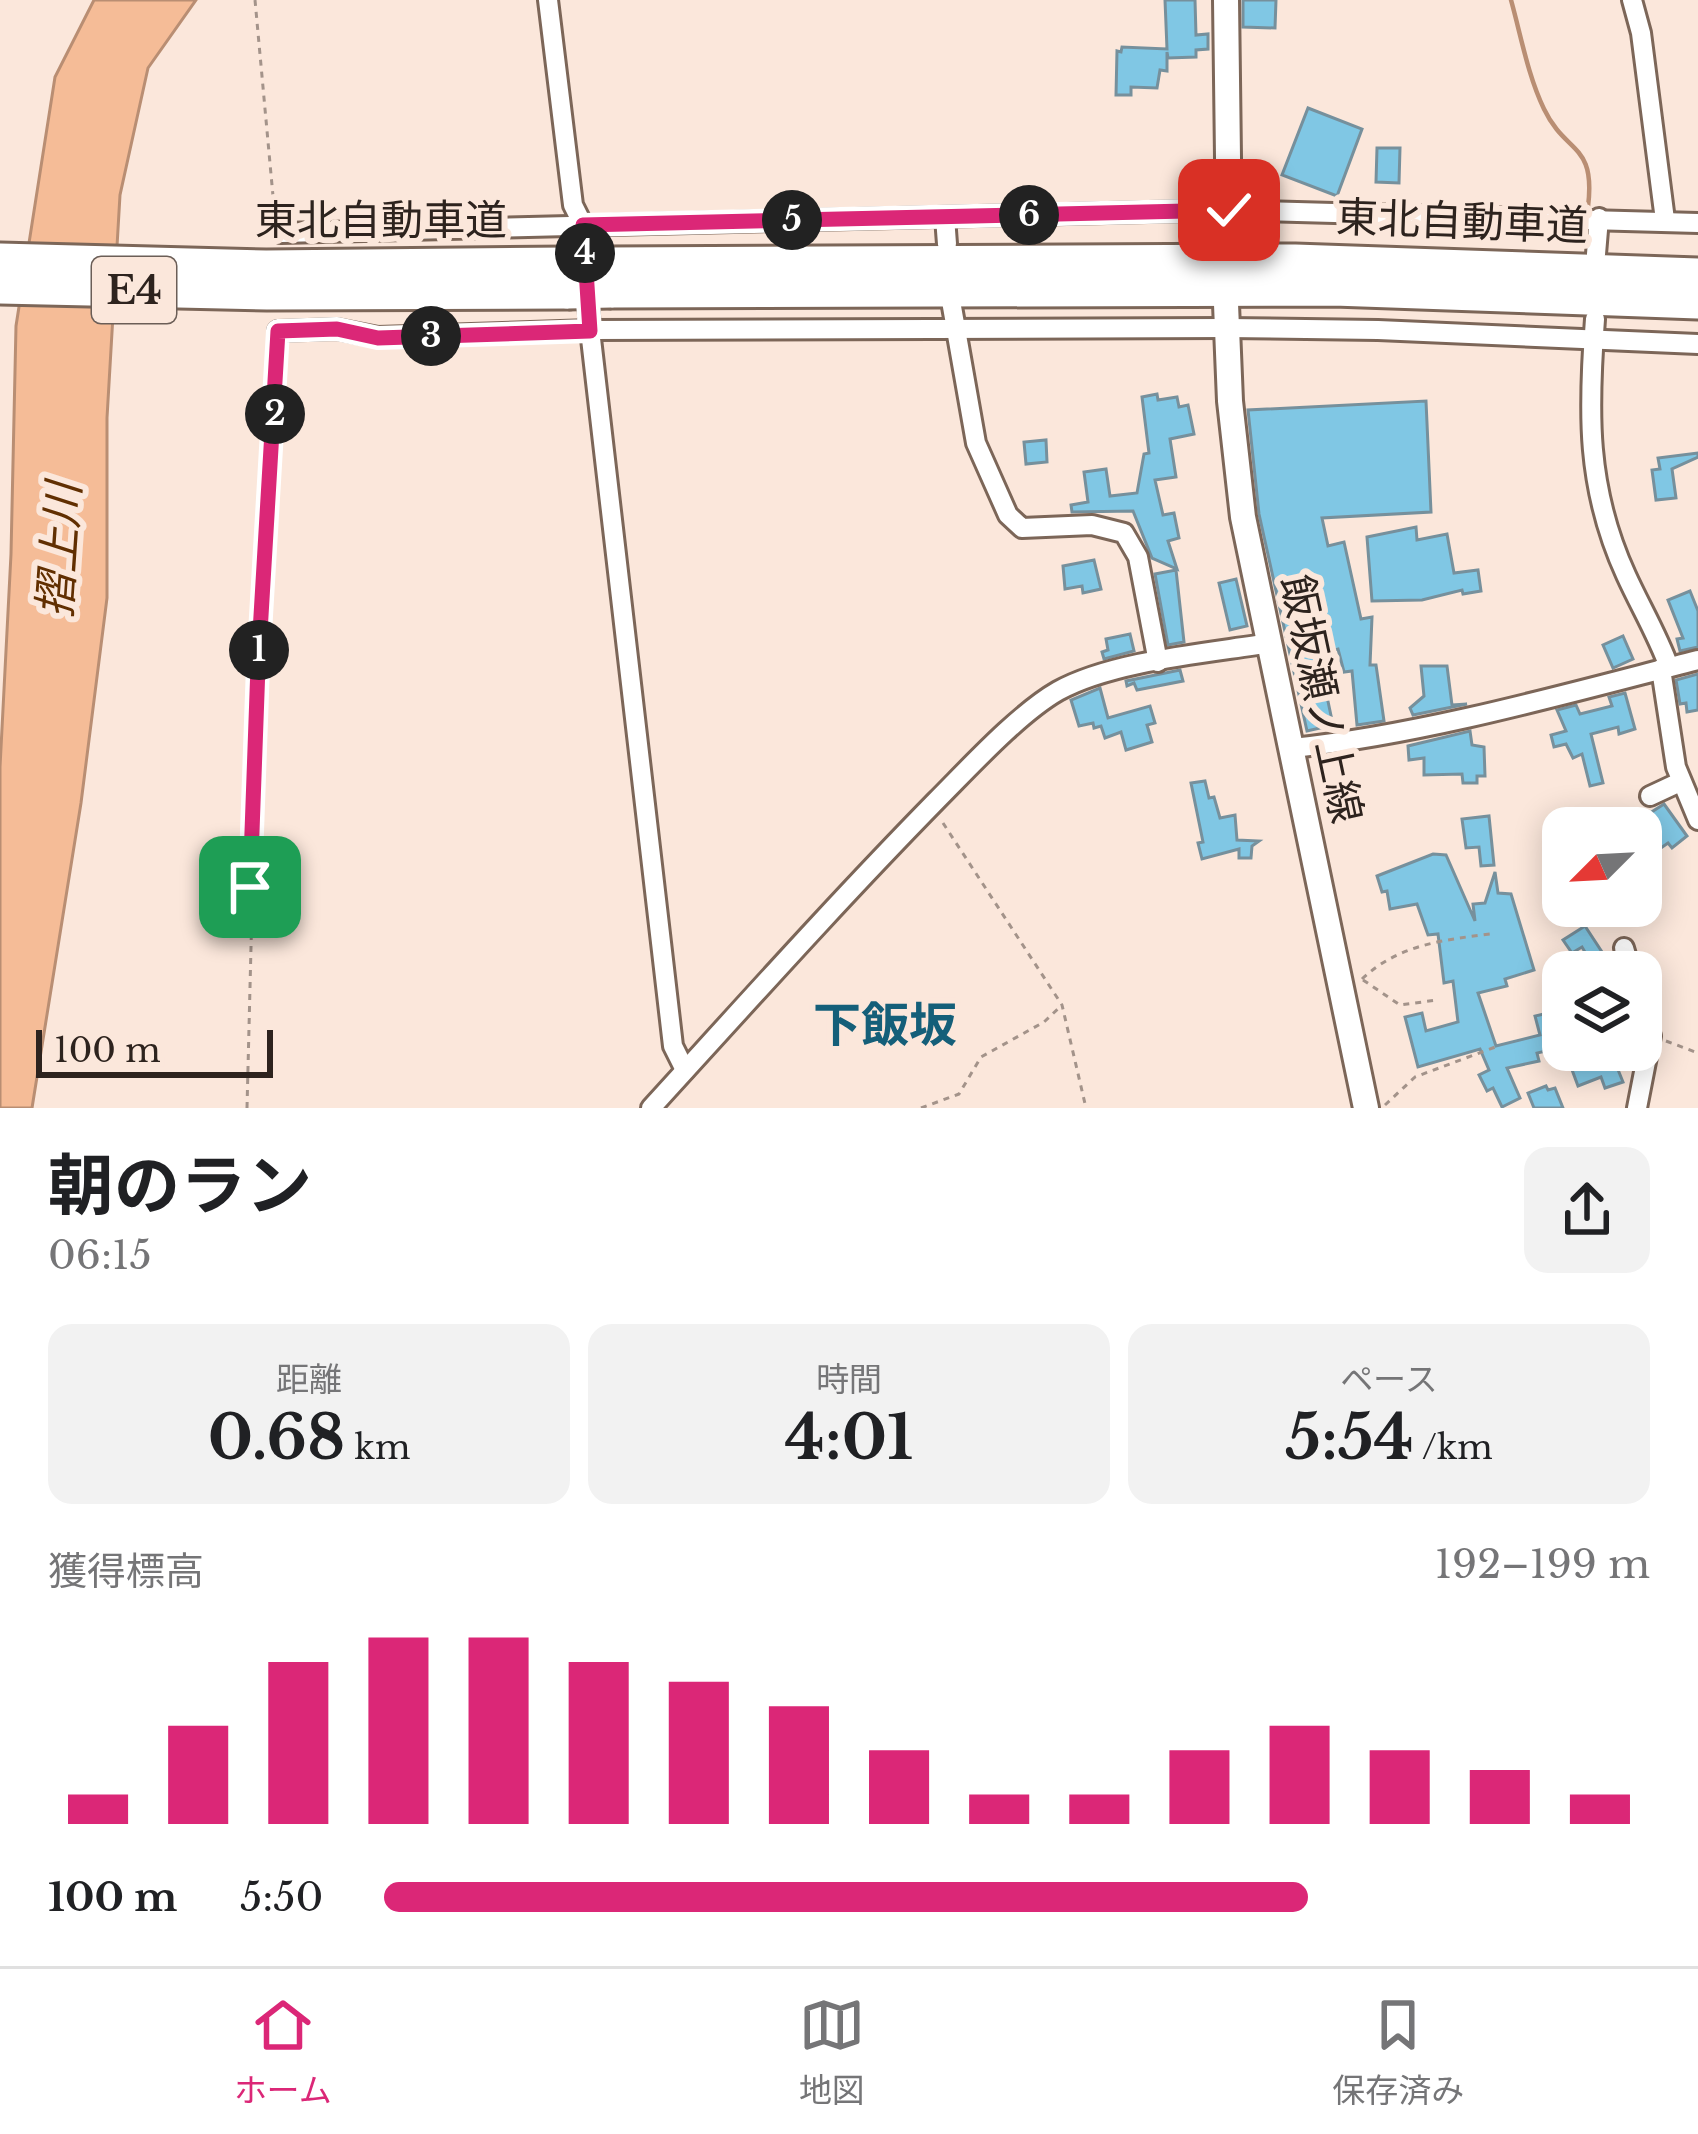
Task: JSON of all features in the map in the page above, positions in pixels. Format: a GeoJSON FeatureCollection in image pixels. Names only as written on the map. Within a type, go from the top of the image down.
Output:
{"type":"FeatureCollection","features":[{"type":"Feature","properties":{"kind":"highway","name":"東北自動車道"},"geometry":{"type":"LineString","coordinates":[[0,260],[267,280]]}},
{"type":"Feature","properties":{"kind":"highway","name":"東北自動車道"},"geometry":{"type":"LineString","coordinates":[[609,278],[1294,261],[1698,275]]}},
{"type":"Feature","properties":{"kind":"highway","name":"東北自動車道"},"geometry":{"type":"LineString","coordinates":[[0,287],[609,278],[1334,289],[1698,302]]}},
{"type":"Feature","properties":{"kind":"main road"},"geometry":{"type":"LineString","coordinates":[[1226,0],[1229,236]]}},
{"type":"Feature","properties":{"kind":"main road","name":"飯坂瀬ノ上線"},"geometry":{"type":"LineString","coordinates":[[1227,316],[1237,476],[1366,1108]]}},
{"type":"Feature","properties":{"kind":"street"},"geometry":{"type":"LineString","coordinates":[[548,0],[573,205],[583,225],[590,331],[673,1046],[685,1070]]}},
{"type":"Feature","properties":{"kind":"street"},"geometry":{"type":"LineString","coordinates":[[1632,0],[1641,33],[1665,220]]}},
{"type":"Feature","properties":{"kind":"street"},"geometry":{"type":"LineString","coordinates":[[275,224],[281,233],[1229,210],[1698,223]]}},
{"type":"Feature","properties":{"kind":"street"},"geometry":{"type":"LineString","coordinates":[[945,217],[947,244]]}},
{"type":"Feature","properties":{"kind":"street"},"geometry":{"type":"LineString","coordinates":[[1596,254],[1599,218]]}},
{"type":"Feature","properties":{"kind":"street"},"geometry":{"type":"LineString","coordinates":[[359,230],[360,250]]}},
{"type":"Feature","properties":{"kind":"street"},"geometry":{"type":"LineString","coordinates":[[951,301],[976,443],[1008,515],[1022,528],[1092,525],[1124,532],[1138,557],[1158,662]]}},
{"type":"Feature","properties":{"kind":"street"},"geometry":{"type":"LineString","coordinates":[[362,307],[362,334]]}},
{"type":"Feature","properties":{"kind":"street"},"geometry":{"type":"LineString","coordinates":[[278,331],[337,329],[378,338],[590,331],[956,330],[1227,316],[1594,328],[1698,344]]}},
{"type":"Feature","properties":{"kind":"street"},"geometry":{"type":"LineString","coordinates":[[1594,328],[1589,434],[1598,496],[1624,572],[1656,632],[1680,782],[1698,820]]}},
{"type":"Feature","properties":{"kind":"street"},"geometry":{"type":"LineString","coordinates":[[651,1108],[930,807],[1053,693],[1158,662],[1270,643]]}},
{"type":"Feature","properties":{"kind":"street"},"geometry":{"type":"LineString","coordinates":[[1293,748],[1336,744],[1698,660]]}},
{"type":"Feature","properties":{"kind":"street"},"geometry":{"type":"LineString","coordinates":[[1650,796],[1680,782]]}},
{"type":"Feature","properties":{"kind":"street"},"geometry":{"type":"LineString","coordinates":[[1637,1108],[1644,1071]]}},
{"type":"Feature","properties":{"kind":"path"},"geometry":{"type":"LineString","coordinates":[[255,0],[275,224]]}},
{"type":"Feature","properties":{"kind":"path"},"geometry":{"type":"LineString","coordinates":[[247,1108],[258,666],[278,331]]}},
{"type":"Feature","properties":{"kind":"path"},"geometry":{"type":"LineString","coordinates":[[930,807],[960,844],[1063,1004],[1085,1108]]}},
{"type":"Feature","properties":{"kind":"path"},"geometry":{"type":"LineString","coordinates":[[1436,1000],[1400,1005],[1361,980],[1412,947],[1490,934]]}},
{"type":"Feature","properties":{"kind":"path"},"geometry":{"type":"LineString","coordinates":[[921,1108],[959,1094],[981,1057],[1044,1022],[1063,1004]]}},
{"type":"Feature","properties":{"kind":"path"},"geometry":{"type":"LineString","coordinates":[[1662,1040],[1698,1053]]}},
{"type":"Feature","properties":{"kind":"path"},"geometry":{"type":"LineString","coordinates":[[1378,1108],[1433,1068],[1498,1046]]}},
{"type":"Feature","properties":{"kind":"water","name":"摺上川"},"geometry":{"type":"Polygon","coordinates":[[[94,0],[196,0],[148,68],[120,195],[107,418],[107,598],[81,803],[32,1108],[0,1108],[0,767],[16,326],[55,77],[94,0]]]}},
{"type":"Feature","properties":{"kind":"building"},"geometry":{"type":"Polygon","coordinates":[[[1165,0],[1195,0],[1196,35],[1208,34],[1208,49],[1196,50],[1196,57],[1168,58],[1167,52],[1167,71],[1160,70],[1157,88],[1131,87],[1131,95],[1116,95],[1117,51],[1122,47],[1167,49],[1165,0]]]}},
{"type":"Feature","properties":{"kind":"building"},"geometry":{"type":"Polygon","coordinates":[[[1243,0],[1276,0],[1275,28],[1243,27],[1243,0]]]}},
{"type":"Feature","properties":{"kind":"building"},"geometry":{"type":"Polygon","coordinates":[[[1308,108],[1362,129],[1337,196],[1282,175],[1308,108]]]}},
{"type":"Feature","properties":{"kind":"building"},"geometry":{"type":"Polygon","coordinates":[[[1377,148],[1400,148],[1399,183],[1376,182],[1377,148]]]}},
{"type":"Feature","properties":{"kind":"building"},"geometry":{"type":"Polygon","coordinates":[[[1157,394],[1158,400],[1177,397],[1179,407],[1188,405],[1194,434],[1170,439],[1176,477],[1155,480],[1163,515],[1174,513],[1179,538],[1168,541],[1177,569],[1152,558],[1133,511],[1072,512],[1071,505],[1088,502],[1084,472],[1106,469],[1110,496],[1137,493],[1144,454],[1149,453],[1142,397],[1157,394]]]}},
{"type":"Feature","properties":{"kind":"building"},"geometry":{"type":"Polygon","coordinates":[[[1426,401],[1431,512],[1322,518],[1328,546],[1344,542],[1361,619],[1372,617],[1370,665],[1376,665],[1384,721],[1357,725],[1352,671],[1344,672],[1338,649],[1318,654],[1333,725],[1307,731],[1259,514],[1248,410],[1426,401]]]}},
{"type":"Feature","properties":{"kind":"building"},"geometry":{"type":"Polygon","coordinates":[[[1046,440],[1047,462],[1026,464],[1024,442],[1046,440]]]}},
{"type":"Feature","properties":{"kind":"building"},"geometry":{"type":"Polygon","coordinates":[[[1698,453],[1672,469],[1676,498],[1656,500],[1652,470],[1660,469],[1658,458],[1698,453]]]}},
{"type":"Feature","properties":{"kind":"building"},"geometry":{"type":"Polygon","coordinates":[[[1416,527],[1417,540],[1447,534],[1454,573],[1478,570],[1481,591],[1372,601],[1367,537],[1416,527]]]}},
{"type":"Feature","properties":{"kind":"building"},"geometry":{"type":"Polygon","coordinates":[[[1094,560],[1101,589],[1083,593],[1082,586],[1065,589],[1063,566],[1094,560]]]}},
{"type":"Feature","properties":{"kind":"building"},"geometry":{"type":"Polygon","coordinates":[[[1176,570],[1184,642],[1168,645],[1155,574],[1176,570]]]}},
{"type":"Feature","properties":{"kind":"building"},"geometry":{"type":"Polygon","coordinates":[[[1236,579],[1247,626],[1230,630],[1219,583],[1236,579]]]}},
{"type":"Feature","properties":{"kind":"building"},"geometry":{"type":"Polygon","coordinates":[[[1690,591],[1698,611],[1698,647],[1680,651],[1677,639],[1683,638],[1668,600],[1690,591]]]}},
{"type":"Feature","properties":{"kind":"building"},"geometry":{"type":"Polygon","coordinates":[[[1130,634],[1134,651],[1104,659],[1106,639],[1130,634]]]}},
{"type":"Feature","properties":{"kind":"building"},"geometry":{"type":"Polygon","coordinates":[[[1623,636],[1633,659],[1613,668],[1603,645],[1623,636]]]}},
{"type":"Feature","properties":{"kind":"building"},"geometry":{"type":"Polygon","coordinates":[[[1421,666],[1447,666],[1452,705],[1467,704],[1413,715],[1410,708],[1424,696],[1421,666]]]}},
{"type":"Feature","properties":{"kind":"building"},"geometry":{"type":"Polygon","coordinates":[[[1180,670],[1183,681],[1137,690],[1134,683],[1127,686],[1126,681],[1180,670]]]}},
{"type":"Feature","properties":{"kind":"building"},"geometry":{"type":"Polygon","coordinates":[[[1698,674],[1698,710],[1687,712],[1686,703],[1680,704],[1676,680],[1698,674]]]}},
{"type":"Feature","properties":{"kind":"building"},"geometry":{"type":"Polygon","coordinates":[[[1100,688],[1108,718],[1150,706],[1155,723],[1147,725],[1152,742],[1126,750],[1121,732],[1105,738],[1101,726],[1079,726],[1071,700],[1100,688]]]}},
{"type":"Feature","properties":{"kind":"building"},"geometry":{"type":"Polygon","coordinates":[[[1625,693],[1635,729],[1619,734],[1618,727],[1591,734],[1603,783],[1590,786],[1582,754],[1573,758],[1566,744],[1554,747],[1551,735],[1566,731],[1557,710],[1576,705],[1580,714],[1612,706],[1609,697],[1625,693]]]}},
{"type":"Feature","properties":{"kind":"building"},"geometry":{"type":"Polygon","coordinates":[[[1470,731],[1472,745],[1484,747],[1485,776],[1477,776],[1477,783],[1463,783],[1462,774],[1424,775],[1424,758],[1409,760],[1408,746],[1470,731]]]}},
{"type":"Feature","properties":{"kind":"building"},"geometry":{"type":"Polygon","coordinates":[[[1205,781],[1220,818],[1235,815],[1237,840],[1259,841],[1252,846],[1251,858],[1239,858],[1239,849],[1202,859],[1191,783],[1205,781]]]}},
{"type":"Feature","properties":{"kind":"building"},"geometry":{"type":"Polygon","coordinates":[[[1664,804],[1687,836],[1672,848],[1668,843],[1662,847],[1659,807],[1664,804]]]}},
{"type":"Feature","properties":{"kind":"building"},"geometry":{"type":"Polygon","coordinates":[[[1489,816],[1494,865],[1481,866],[1479,847],[1466,848],[1462,819],[1489,816]]]}},
{"type":"Feature","properties":{"kind":"building"},"geometry":{"type":"Polygon","coordinates":[[[1433,854],[1446,855],[1475,921],[1473,904],[1485,903],[1495,872],[1498,893],[1511,894],[1534,970],[1505,979],[1507,986],[1478,993],[1496,1046],[1540,1035],[1535,1016],[1542,1014],[1539,1061],[1507,1068],[1520,1098],[1502,1107],[1493,1088],[1487,1091],[1479,1075],[1489,1070],[1480,1049],[1418,1067],[1405,1017],[1422,1013],[1426,1031],[1458,1022],[1453,981],[1444,983],[1438,934],[1428,935],[1417,904],[1390,909],[1387,891],[1382,892],[1377,876],[1433,854]]]}},
{"type":"Feature","properties":{"kind":"building"},"geometry":{"type":"Polygon","coordinates":[[[1586,927],[1601,951],[1582,947],[1571,951],[1563,940],[1586,927]]]}},
{"type":"Feature","properties":{"kind":"building"},"geometry":{"type":"Polygon","coordinates":[[[1572,1071],[1619,1071],[1623,1082],[1605,1088],[1601,1077],[1578,1086],[1572,1071]]]}},
{"type":"Feature","properties":{"kind":"building"},"geometry":{"type":"Polygon","coordinates":[[[1546,1086],[1555,1088],[1563,1108],[1534,1108],[1528,1093],[1546,1086]]]}},
{"type":"Feature","properties":{"kind":"waterway"},"geometry":{"type":"LineString","coordinates":[[1511,0],[1544,109],[1588,171],[1588,207]]}},
{"type":"Feature","properties":{"kind":"district","name":"下飯坂"},"geometry":{"type":"Point","coordinates":[885,1025]}},
{"type":"Feature","properties":{"kind":"route"},"geometry":{"type":"LineString","coordinates":[[250,887],[278,331],[337,329],[378,338],[590,331],[583,225],[1229,210]]}}]}
